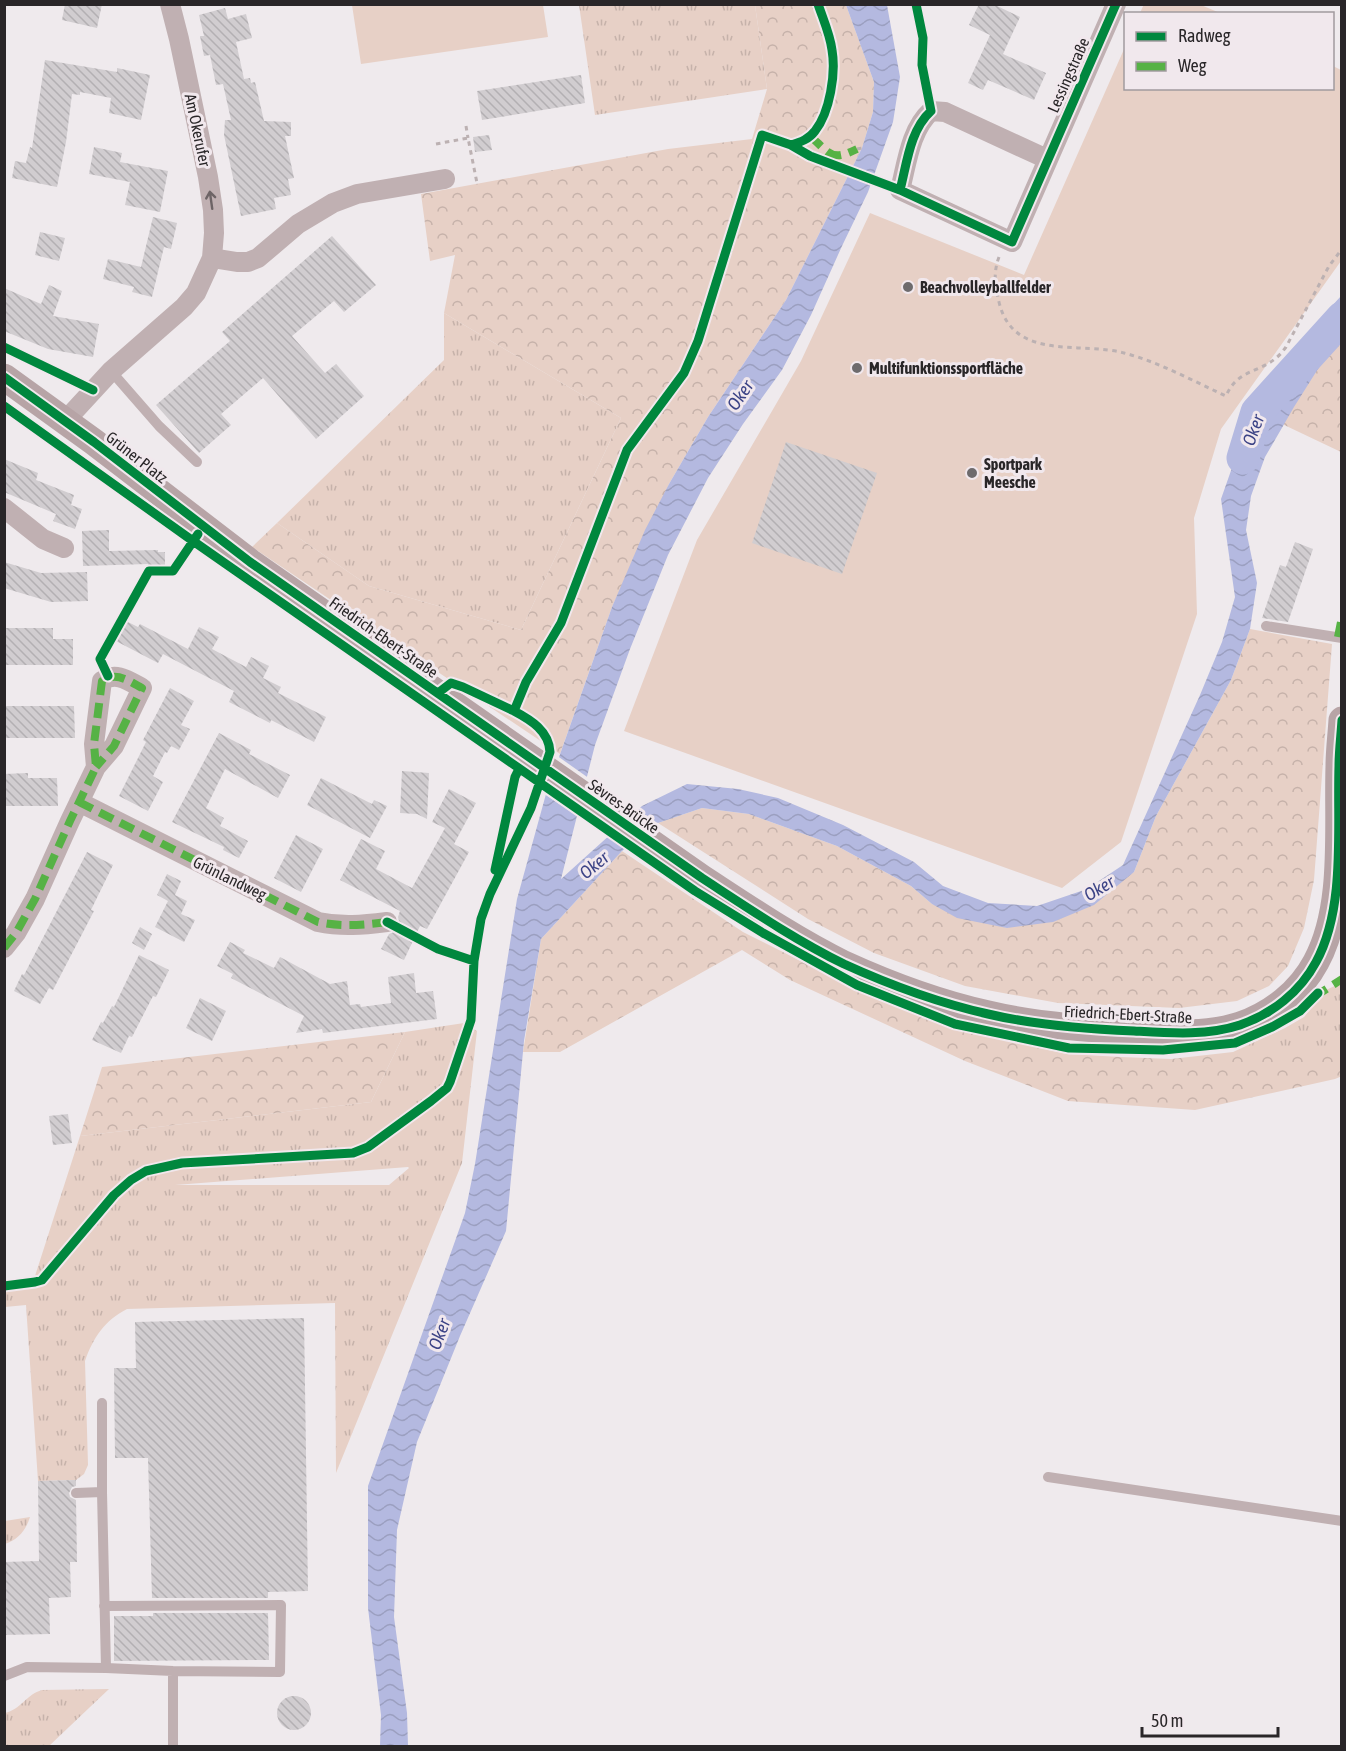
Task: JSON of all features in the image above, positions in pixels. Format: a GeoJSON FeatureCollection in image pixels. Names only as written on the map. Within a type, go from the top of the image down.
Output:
{"type":"FeatureCollection","features":[{"type":"Feature","properties":{"kind":"main road","name":"Grüner Platz"},"geometry":{"type":"LineString","coordinates":[[4,378],[65,421],[250,562]]}},
{"type":"Feature","properties":{"kind":"main road","name":"Friedrich-Ebert-Straße"},"geometry":{"type":"LineString","coordinates":[[250,562],[530,757]]}},
{"type":"Feature","properties":{"kind":"main road","name":"Friedrich-Ebert-Straße"},"geometry":{"type":"LineString","coordinates":[[702,878],[798,939],[844,964],[952,1005],[990,1015],[1108,1030],[1202,1032],[1229,1028],[1251,1021],[1287,999],[1315,964],[1324,946],[1333,912],[1336,878],[1341,720]]}},
{"type":"Feature","properties":{"kind":"main road","name":"Sèvres-Brücke"},"geometry":{"type":"LineString","coordinates":[[530,757],[702,878]]}},
{"type":"Feature","properties":{"kind":"street","name":"Am Okerufer"},"geometry":{"type":"LineString","coordinates":[[65,421],[111,371],[184,307],[196,293],[212,258],[213,210],[208,177],[170,4]]}},
{"type":"Feature","properties":{"kind":"street","name":"Lessingstraße"},"geometry":{"type":"LineString","coordinates":[[1012,242],[1116,4]]}},
{"type":"Feature","properties":{"kind":"street"},"geometry":{"type":"LineString","coordinates":[[1012,242],[900,190],[916,130],[922,119],[931,111],[945,112],[1047,159]]}},
{"type":"Feature","properties":{"kind":"street"},"geometry":{"type":"LineString","coordinates":[[212,258],[248,262],[258,258],[298,224],[333,203],[357,194],[445,179]]}},
{"type":"Feature","properties":{"kind":"street"},"geometry":{"type":"LineString","coordinates":[[4,508],[43,539],[64,548]]}},
{"type":"Feature","properties":{"kind":"street"},"geometry":{"type":"LineString","coordinates":[[4,948],[16,933],[35,899],[96,767],[114,746],[142,688],[121,676],[108,676],[102,681],[94,744],[96,767]]}},
{"type":"Feature","properties":{"kind":"street","name":"Grünlandweg"},"geometry":{"type":"LineString","coordinates":[[79,802],[318,922],[335,926],[387,922]]}},
{"type":"Feature","properties":{"kind":"lane"},"geometry":{"type":"LineString","coordinates":[[111,371],[159,426],[197,462]]}},
{"type":"Feature","properties":{"kind":"lane"},"geometry":{"type":"LineString","coordinates":[[1266,626],[1341,638]]}},
{"type":"Feature","properties":{"kind":"lane"},"geometry":{"type":"LineString","coordinates":[[102,1403],[106,1668]]}},
{"type":"Feature","properties":{"kind":"lane"},"geometry":{"type":"LineString","coordinates":[[1048,1477],[1341,1521]]}},
{"type":"Feature","properties":{"kind":"lane"},"geometry":{"type":"LineString","coordinates":[[76,1493],[102,1492]]}},
{"type":"Feature","properties":{"kind":"lane"},"geometry":{"type":"LineString","coordinates":[[4,1676],[27,1667],[280,1672],[281,1605],[105,1606]]}},
{"type":"Feature","properties":{"kind":"lane"},"geometry":{"type":"LineString","coordinates":[[173,1671],[173,1746]]}},
{"type":"Feature","properties":{"kind":"path"},"geometry":{"type":"LineString","coordinates":[[818,4],[832,49],[834,69],[830,93],[822,120],[815,131],[802,142],[791,145],[810,156],[883,184]]}},
{"type":"Feature","properties":{"kind":"path"},"geometry":{"type":"LineString","coordinates":[[916,4],[923,38],[922,65],[931,111]]}},
{"type":"Feature","properties":{"kind":"path"},"geometry":{"type":"LineString","coordinates":[[466,126],[477,183]]}},
{"type":"Feature","properties":{"kind":"path"},"geometry":{"type":"LineString","coordinates":[[436,144],[468,138]]}},
{"type":"Feature","properties":{"kind":"path"},"geometry":{"type":"LineString","coordinates":[[857,149],[862,148]]}},
{"type":"Feature","properties":{"kind":"path"},"geometry":{"type":"LineString","coordinates":[[1012,242],[1000,255],[996,267],[995,286],[1002,313],[1016,332],[1038,343],[1066,348],[1099,348],[1124,352],[1226,396],[1237,379],[1277,358],[1286,347],[1324,274],[1341,249]]}},
{"type":"Feature","properties":{"kind":"path"},"geometry":{"type":"LineString","coordinates":[[108,676],[100,659],[149,571],[173,571],[204,527]]}},
{"type":"Feature","properties":{"kind":"green space"},"geometry":{"type":"Polygon","coordinates":[[[1144,4],[1201,5],[1218,12],[1140,12],[1144,4]]]}},
{"type":"Feature","properties":{"kind":"green space"},"geometry":{"type":"Polygon","coordinates":[[[352,5],[543,5],[548,37],[361,64],[352,5]]]}},
{"type":"Feature","properties":{"kind":"green space"},"geometry":{"type":"Polygon","coordinates":[[[579,5],[755,5],[767,89],[595,115],[579,5]]]}},
{"type":"Feature","properties":{"kind":"green space"},"geometry":{"type":"Polygon","coordinates":[[[755,5],[846,5],[874,82],[873,112],[862,148],[786,300],[708,417],[669,484],[612,607],[560,754],[252,547],[277,523],[369,586],[521,630],[621,418],[444,313],[455,255],[430,261],[421,194],[668,149],[752,139],[767,89],[755,5]]]}},
{"type":"Feature","properties":{"kind":"green space","name":"Sportpark Meesche"},"geometry":{"type":"Polygon","coordinates":[[[1124,49],[1124,90],[1334,90],[1334,66],[1341,70],[1341,261],[1221,429],[1194,518],[1197,614],[1121,842],[1062,888],[624,731],[697,540],[801,361],[870,213],[1024,275],[1124,49]]]}},
{"type":"Feature","properties":{"kind":"green space"},"geometry":{"type":"Polygon","coordinates":[[[444,313],[621,418],[521,630],[369,586],[277,523],[444,360],[444,313]]]}},
{"type":"Feature","properties":{"kind":"green space"},"geometry":{"type":"Polygon","coordinates":[[[1341,318],[1341,452],[1257,412],[1341,318]]]}},
{"type":"Feature","properties":{"kind":"green space"},"geometry":{"type":"Polygon","coordinates":[[[1250,629],[1332,644],[1314,880],[1304,928],[1288,966],[1269,986],[1237,1001],[1179,1008],[1058,1003],[965,986],[874,953],[808,919],[658,823],[702,808],[749,814],[837,846],[911,886],[932,904],[1007,928],[1134,872],[1156,816],[1231,680],[1250,629]]]}},
{"type":"Feature","properties":{"kind":"green space"},"geometry":{"type":"Polygon","coordinates":[[[622,851],[743,932],[853,987],[953,1029],[1067,1054],[1171,1059],[1233,1052],[1341,1052],[1342,1076],[1195,1110],[1068,1101],[965,1061],[790,980],[742,950],[560,1052],[523,1052],[541,939],[622,851]]]}},
{"type":"Feature","properties":{"kind":"green space"},"geometry":{"type":"Polygon","coordinates":[[[1341,983],[1341,1052],[1233,1052],[1304,1017],[1326,990],[1341,983]]]}},
{"type":"Feature","properties":{"kind":"green space"},"geometry":{"type":"Polygon","coordinates":[[[464,1023],[477,1031],[462,1163],[336,1473],[335,1303],[127,1309],[119,1313],[101,1330],[85,1361],[88,1465],[84,1474],[76,1480],[38,1481],[26,1305],[5,1307],[5,1281],[35,1276],[80,1136],[371,1102],[405,1032],[464,1023]],[[409,1168],[175,1185],[389,1185],[409,1168]]]}},
{"type":"Feature","properties":{"kind":"green space"},"geometry":{"type":"Polygon","coordinates":[[[405,1032],[371,1102],[80,1136],[102,1067],[405,1032]]]}},
{"type":"Feature","properties":{"kind":"green space"},"geometry":{"type":"Polygon","coordinates":[[[30,1517],[21,1534],[5,1544],[5,1521],[30,1517]]]}},
{"type":"Feature","properties":{"kind":"green space"},"geometry":{"type":"Polygon","coordinates":[[[109,1689],[49,1746],[5,1746],[5,1713],[15,1709],[37,1692],[109,1689]]]}},
{"type":"Feature","properties":{"kind":"water"},"geometry":{"type":"Polygon","coordinates":[[[846,5],[887,5],[900,77],[893,122],[868,192],[811,315],[782,370],[708,478],[668,555],[595,745],[561,879],[642,806],[687,784],[738,789],[778,798],[843,825],[914,862],[943,886],[988,903],[1037,906],[1087,889],[1123,865],[1200,695],[1222,642],[1235,597],[1221,499],[1246,428],[1330,308],[1341,296],[1341,336],[1294,407],[1265,457],[1251,496],[1246,530],[1257,583],[1250,629],[1231,680],[1156,816],[1134,872],[1094,905],[1053,922],[1007,928],[957,918],[932,904],[911,886],[837,846],[749,814],[702,808],[658,823],[622,851],[541,939],[524,1041],[506,1231],[417,1442],[397,1530],[394,1617],[407,1713],[408,1746],[380,1746],[381,1715],[368,1608],[368,1486],[465,1213],[475,1164],[517,899],[546,794],[612,607],[645,530],[708,417],[786,300],[862,148],[873,112],[874,82],[846,5]]]}},
{"type":"Feature","properties":{"kind":"pier"},"geometry":{"type":"Polygon","coordinates":[[[556,755],[590,779],[580,818],[543,793],[556,755]]]}},
{"type":"Feature","properties":{"kind":"building"},"geometry":{"type":"Polygon","coordinates":[[[65,4],[102,4],[97,28],[62,20],[65,4]]]}},
{"type":"Feature","properties":{"kind":"building"},"geometry":{"type":"Polygon","coordinates":[[[979,4],[993,4],[1020,17],[1003,54],[1046,73],[1034,100],[988,80],[983,90],[968,83],[990,35],[969,25],[979,4]]]}},
{"type":"Feature","properties":{"kind":"building"},"geometry":{"type":"Polygon","coordinates":[[[225,8],[228,19],[246,14],[252,38],[236,42],[244,79],[250,78],[251,83],[255,82],[264,121],[291,122],[291,136],[285,136],[294,178],[288,179],[291,195],[274,198],[276,209],[241,216],[224,135],[225,120],[231,120],[223,84],[216,85],[210,55],[204,56],[200,36],[204,36],[199,15],[225,8]]]}},
{"type":"Feature","properties":{"kind":"building"},"geometry":{"type":"Polygon","coordinates":[[[45,60],[117,72],[117,68],[150,75],[141,120],[109,113],[111,98],[80,92],[80,95],[72,94],[57,187],[12,178],[15,161],[26,163],[30,147],[32,148],[45,60]]]}},
{"type":"Feature","properties":{"kind":"building"},"geometry":{"type":"Polygon","coordinates":[[[581,75],[585,103],[482,120],[477,91],[581,75]]]}},
{"type":"Feature","properties":{"kind":"building"},"geometry":{"type":"Polygon","coordinates":[[[489,135],[492,150],[475,152],[473,137],[489,135]]]}},
{"type":"Feature","properties":{"kind":"building"},"geometry":{"type":"Polygon","coordinates":[[[94,147],[122,153],[120,162],[168,171],[160,212],[125,205],[130,182],[89,174],[94,147]]]}},
{"type":"Feature","properties":{"kind":"building"},"geometry":{"type":"Polygon","coordinates":[[[153,217],[177,223],[171,249],[164,247],[152,297],[132,292],[134,287],[103,279],[108,259],[141,267],[153,217]]]}},
{"type":"Feature","properties":{"kind":"building"},"geometry":{"type":"Polygon","coordinates":[[[40,232],[65,238],[59,261],[35,255],[40,232]]]}},
{"type":"Feature","properties":{"kind":"building"},"geometry":{"type":"Polygon","coordinates":[[[332,236],[376,285],[344,312],[334,301],[292,336],[325,373],[336,364],[364,396],[316,439],[263,378],[221,414],[231,425],[199,453],[156,405],[230,341],[222,332],[332,236]]]}},
{"type":"Feature","properties":{"kind":"building"},"geometry":{"type":"Polygon","coordinates":[[[49,285],[62,291],[53,316],[99,324],[93,357],[48,349],[4,331],[4,288],[41,304],[49,285]]]}},
{"type":"Feature","properties":{"kind":"building"},"geometry":{"type":"Polygon","coordinates":[[[786,442],[877,473],[842,574],[752,543],[786,442]]]}},
{"type":"Feature","properties":{"kind":"building"},"geometry":{"type":"Polygon","coordinates":[[[4,459],[38,473],[36,480],[74,495],[71,505],[82,509],[75,529],[53,521],[56,514],[4,492],[4,459]]]}},
{"type":"Feature","properties":{"kind":"building"},"geometry":{"type":"Polygon","coordinates":[[[109,530],[109,551],[158,550],[158,552],[165,552],[165,567],[148,567],[148,564],[83,566],[82,531],[109,530]]]}},
{"type":"Feature","properties":{"kind":"building"},"geometry":{"type":"Polygon","coordinates":[[[1295,542],[1313,549],[1288,622],[1262,618],[1280,565],[1286,567],[1295,542]]]}},
{"type":"Feature","properties":{"kind":"building"},"geometry":{"type":"Polygon","coordinates":[[[4,562],[41,573],[87,572],[88,601],[51,602],[4,588],[4,562]]]}},
{"type":"Feature","properties":{"kind":"building"},"geometry":{"type":"Polygon","coordinates":[[[124,620],[138,627],[140,624],[188,649],[199,627],[219,637],[212,649],[246,667],[251,657],[269,666],[263,678],[281,687],[278,693],[326,717],[314,742],[229,702],[234,691],[163,654],[158,663],[114,640],[124,620]]]}},
{"type":"Feature","properties":{"kind":"building"},"geometry":{"type":"Polygon","coordinates":[[[4,628],[53,628],[53,639],[73,639],[73,665],[4,665],[4,628]]]}},
{"type":"Feature","properties":{"kind":"building"},"geometry":{"type":"Polygon","coordinates":[[[170,688],[194,701],[181,725],[190,729],[179,750],[171,746],[167,753],[165,752],[153,776],[163,782],[148,811],[119,796],[146,742],[143,740],[170,688]]]}},
{"type":"Feature","properties":{"kind":"building"},"geometry":{"type":"Polygon","coordinates":[[[4,706],[74,706],[75,738],[4,738],[4,706]]]}},
{"type":"Feature","properties":{"kind":"building"},"geometry":{"type":"Polygon","coordinates":[[[219,733],[251,750],[249,754],[290,775],[278,798],[225,769],[206,808],[224,818],[220,826],[248,841],[239,858],[223,850],[224,847],[172,822],[219,733]]]}},
{"type":"Feature","properties":{"kind":"building"},"geometry":{"type":"Polygon","coordinates":[[[402,771],[429,773],[427,819],[417,814],[400,813],[402,771]]]}},
{"type":"Feature","properties":{"kind":"building"},"geometry":{"type":"Polygon","coordinates":[[[28,773],[28,778],[57,778],[58,806],[4,806],[4,774],[28,773]]]}},
{"type":"Feature","properties":{"kind":"building"},"geometry":{"type":"Polygon","coordinates":[[[321,778],[372,804],[374,800],[387,806],[370,838],[307,805],[321,778]]]}},
{"type":"Feature","properties":{"kind":"building"},"geometry":{"type":"Polygon","coordinates":[[[449,789],[476,803],[454,844],[469,852],[427,929],[420,926],[404,960],[381,949],[389,934],[398,927],[400,911],[340,880],[361,839],[385,851],[376,869],[412,888],[445,828],[432,822],[449,789]]]}},
{"type":"Feature","properties":{"kind":"building"},"geometry":{"type":"Polygon","coordinates":[[[296,835],[323,849],[301,892],[274,878],[296,835]]]}},
{"type":"Feature","properties":{"kind":"building"},"geometry":{"type":"Polygon","coordinates":[[[87,852],[113,865],[91,910],[94,911],[53,990],[49,988],[40,1004],[14,991],[87,852]]]}},
{"type":"Feature","properties":{"kind":"building"},"geometry":{"type":"Polygon","coordinates":[[[167,874],[181,881],[175,895],[187,901],[181,914],[195,920],[184,942],[155,927],[168,901],[157,895],[167,874]]]}},
{"type":"Feature","properties":{"kind":"building"},"geometry":{"type":"Polygon","coordinates":[[[140,927],[152,934],[144,950],[132,943],[140,927]]]}},
{"type":"Feature","properties":{"kind":"building"},"geometry":{"type":"Polygon","coordinates":[[[230,942],[245,950],[243,953],[274,968],[280,957],[330,984],[347,981],[350,1005],[360,1004],[361,1007],[391,1003],[388,977],[414,973],[416,993],[433,991],[437,1019],[323,1033],[322,1029],[296,1033],[304,1016],[231,978],[233,974],[217,966],[230,942]]]}},
{"type":"Feature","properties":{"kind":"building"},"geometry":{"type":"Polygon","coordinates":[[[139,955],[169,970],[156,997],[153,996],[121,1053],[92,1040],[101,1022],[103,1023],[112,1006],[114,1007],[139,955]]]}},
{"type":"Feature","properties":{"kind":"building"},"geometry":{"type":"Polygon","coordinates":[[[200,998],[226,1011],[212,1041],[186,1028],[200,998]]]}},
{"type":"Feature","properties":{"kind":"building"},"geometry":{"type":"Polygon","coordinates":[[[68,1114],[72,1143],[53,1145],[49,1116],[68,1114]]]}},
{"type":"Feature","properties":{"kind":"building"},"geometry":{"type":"Polygon","coordinates":[[[304,1318],[308,1591],[268,1592],[268,1598],[152,1598],[148,1458],[115,1458],[114,1368],[136,1368],[135,1322],[304,1318]]]}},
{"type":"Feature","properties":{"kind":"building"},"geometry":{"type":"Polygon","coordinates":[[[76,1480],[76,1486],[72,1487],[69,1493],[70,1497],[76,1500],[77,1562],[70,1562],[71,1597],[49,1598],[50,1634],[4,1635],[4,1562],[39,1561],[38,1481],[76,1480]]]}},
{"type":"Feature","properties":{"kind":"building"},"geometry":{"type":"Polygon","coordinates":[[[153,1613],[268,1613],[269,1660],[114,1661],[114,1616],[153,1616],[153,1613]]]}},
{"type":"Feature","properties":{"kind":"building"},"geometry":{"type":"Polygon","coordinates":[[[294,1696],[306,1701],[311,1713],[306,1725],[294,1730],[282,1725],[277,1713],[282,1701],[294,1696]]]}},
{"type":"Feature","properties":{"kind":"waterway","name":"Oker"},"geometry":{"type":"LineString","coordinates":[[1243,458],[1257,412],[1342,318]]}},
{"type":"Feature","properties":{"kind":"marked path"},"geometry":{"type":"LineString","coordinates":[[810,136],[831,154],[841,155],[857,149]]}},
{"type":"Feature","properties":{"kind":"marked path"},"geometry":{"type":"LineString","coordinates":[[1338,637],[1342,617]]}},
{"type":"Feature","properties":{"kind":"marked path"},"geometry":{"type":"LineString","coordinates":[[4,948],[16,933],[35,899],[96,767],[94,744],[102,681],[112,677],[122,678],[142,688],[114,746],[96,767]]}},
{"type":"Feature","properties":{"kind":"marked path"},"geometry":{"type":"LineString","coordinates":[[79,802],[318,922],[336,925],[387,922]]}},
{"type":"Feature","properties":{"kind":"marked path"},"geometry":{"type":"LineString","coordinates":[[1314,997],[1342,979]]}},
{"type":"Feature","properties":{"kind":"cycle path"},"geometry":{"type":"LineString","coordinates":[[791,145],[804,140],[815,131],[825,114],[831,92],[832,50],[818,4]]}},
{"type":"Feature","properties":{"kind":"cycle path"},"geometry":{"type":"LineString","coordinates":[[900,190],[914,137],[931,111],[922,65],[923,38],[916,4]]}},
{"type":"Feature","properties":{"kind":"cycle path"},"geometry":{"type":"LineString","coordinates":[[4,1286],[42,1280],[114,1195],[146,1171],[182,1163],[353,1153],[368,1147],[447,1088],[471,1020],[474,961],[481,919],[490,894],[531,808],[550,752],[543,732],[533,722],[514,711],[526,682],[561,623],[627,450],[684,373],[698,341],[762,135],[900,190],[1012,242],[1116,4]]}},
{"type":"Feature","properties":{"kind":"cycle path"},"geometry":{"type":"LineString","coordinates":[[4,347],[93,390]]}},
{"type":"Feature","properties":{"kind":"cycle path"},"geometry":{"type":"LineString","coordinates":[[4,377],[94,442],[250,562],[702,878],[790,934],[844,964],[915,993],[970,1010],[1061,1026],[1188,1033],[1214,1031],[1240,1025],[1263,1015],[1284,1001],[1302,983],[1316,962],[1326,940],[1332,917],[1338,866],[1339,760],[1342,720]]}},
{"type":"Feature","properties":{"kind":"cycle path"},"geometry":{"type":"LineString","coordinates":[[4,406],[193,541],[695,891],[763,933],[857,985],[955,1024],[1069,1048],[1163,1050],[1235,1043],[1272,1027],[1300,1011],[1318,993]]}},
{"type":"Feature","properties":{"kind":"cycle path"},"geometry":{"type":"LineString","coordinates":[[108,676],[100,659],[149,571],[173,571],[198,534]]}},
{"type":"Feature","properties":{"kind":"cycle path"},"geometry":{"type":"LineString","coordinates":[[438,693],[451,683],[514,711]]}},
{"type":"Feature","properties":{"kind":"cycle path"},"geometry":{"type":"LineString","coordinates":[[495,870],[515,777],[519,769]]}},
{"type":"Feature","properties":{"kind":"cycle path"},"geometry":{"type":"LineString","coordinates":[[387,922],[438,949],[474,961]]}},
{"type":"Feature","properties":{"kind":"place","name":"Beachvolleyballfelder"},"geometry":{"type":"Point","coordinates":[908,287]}},
{"type":"Feature","properties":{"kind":"place","name":"Multifunktionssportfläche"},"geometry":{"type":"Point","coordinates":[857,368]}},
{"type":"Feature","properties":{"kind":"place","name":"Sportpark Meesche"},"geometry":{"type":"Point","coordinates":[972,473]}}]}
